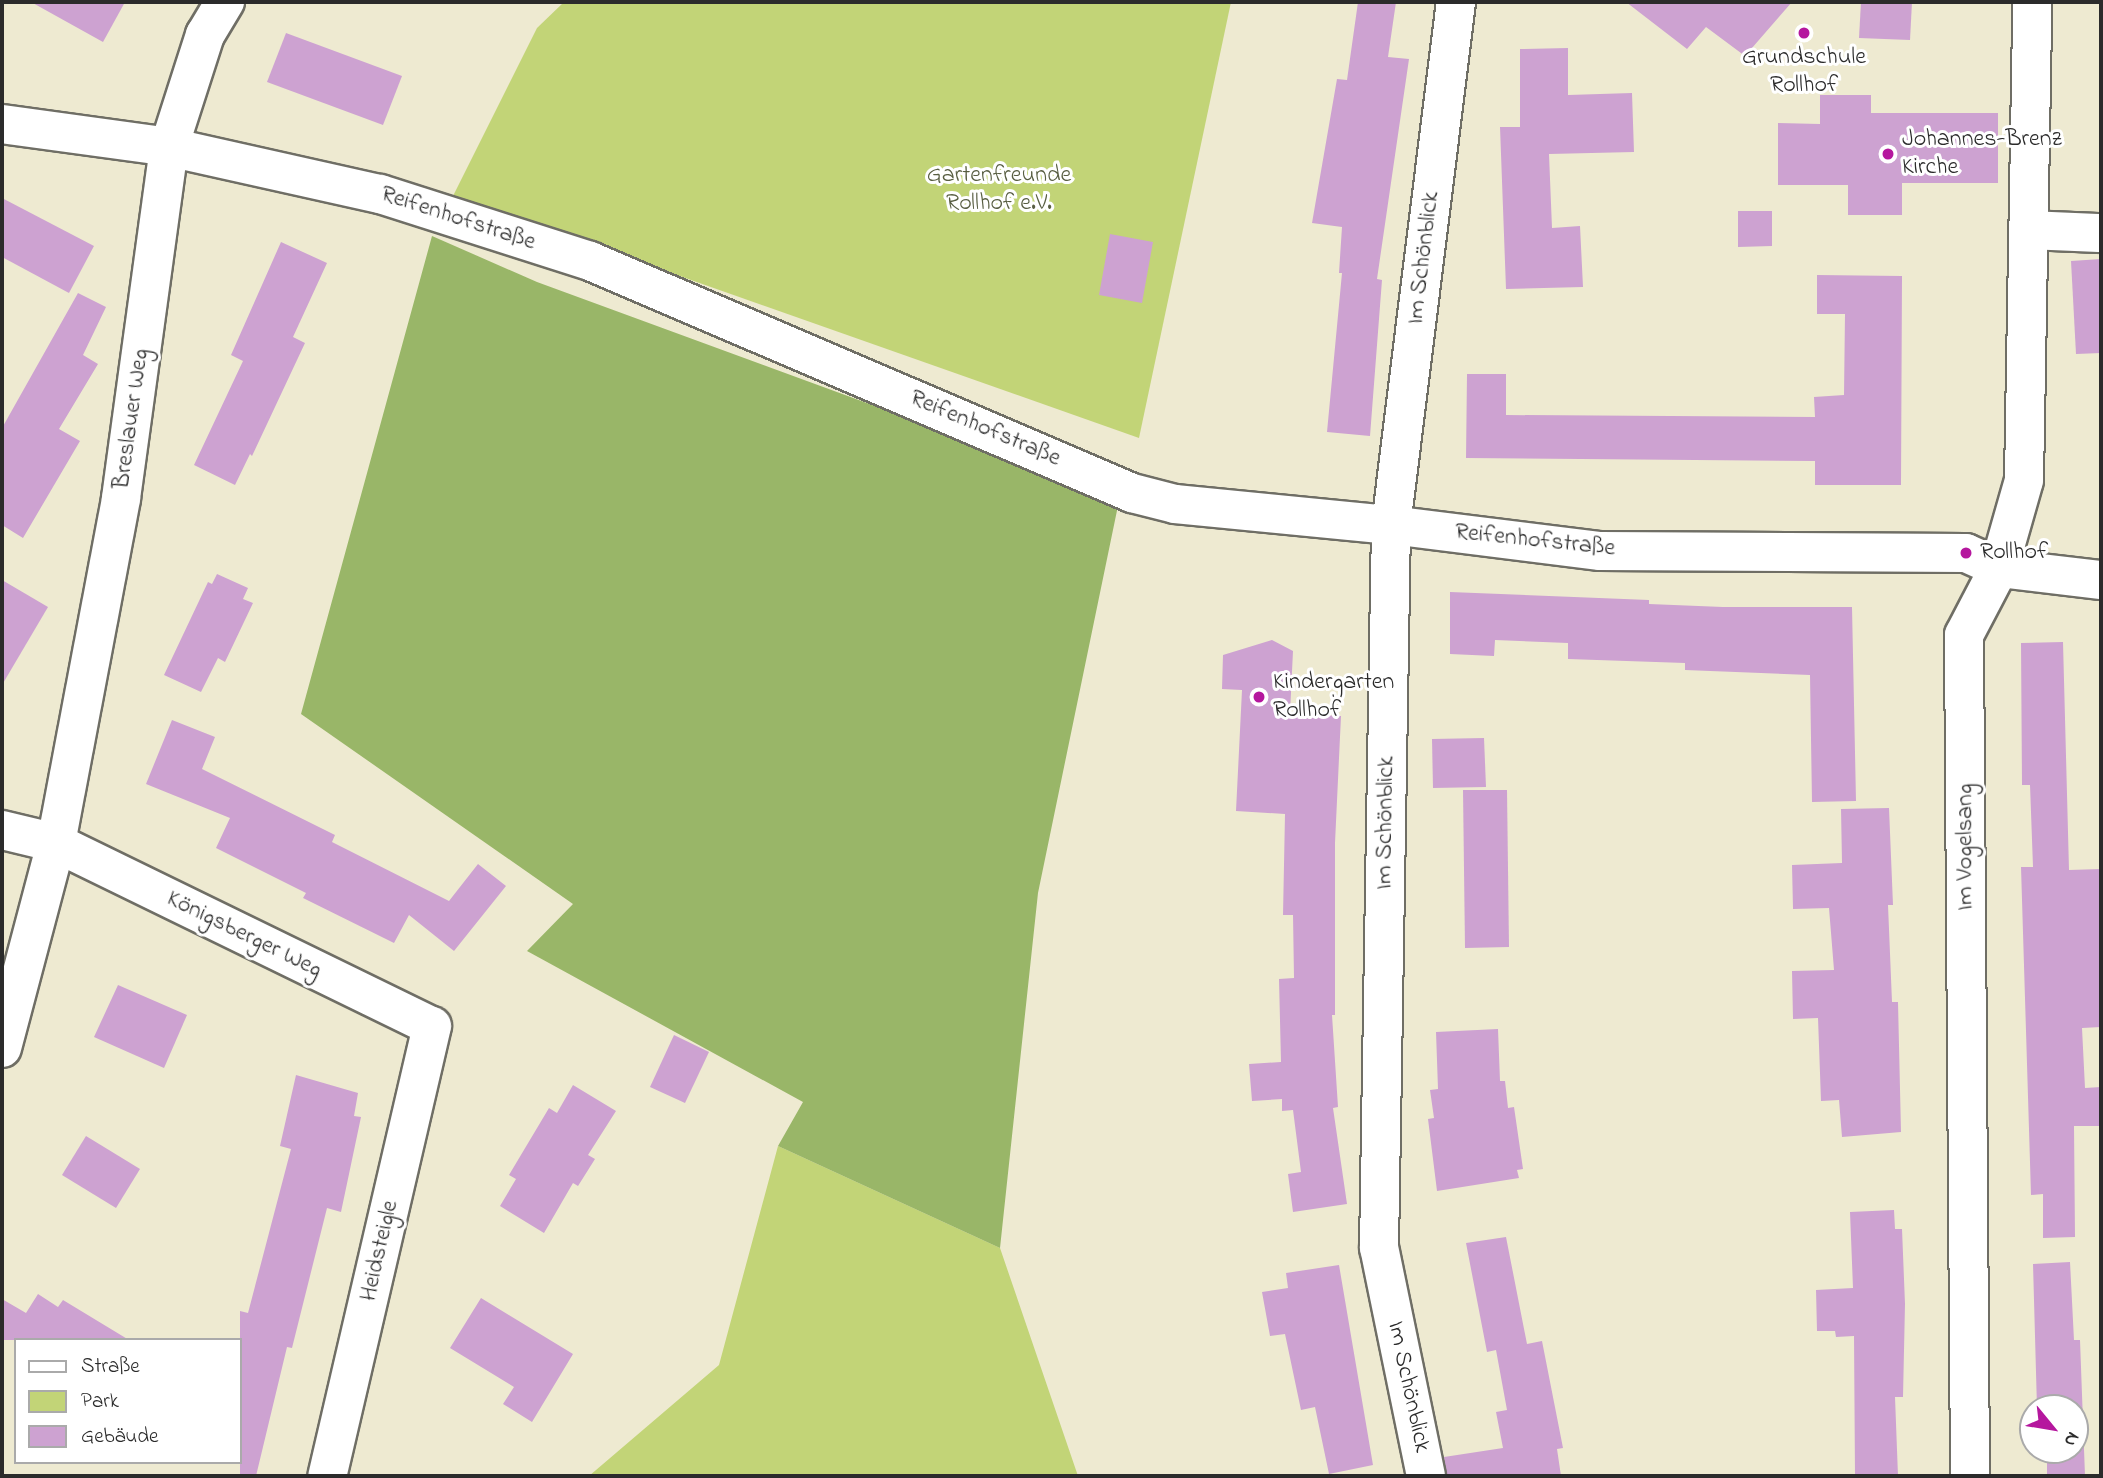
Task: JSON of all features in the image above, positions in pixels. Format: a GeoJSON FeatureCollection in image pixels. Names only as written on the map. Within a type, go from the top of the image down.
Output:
{"type":"FeatureCollection","features":[{"type":"Feature","properties":{"kind":"street","name":"Breslauer Weg"},"geometry":{"type":"LineString","coordinates":[[56,843],[121,498],[169,147],[205,35],[225,2]]}},
{"type":"Feature","properties":{"kind":"street","name":"Im Schönblick"},"geometry":{"type":"LineString","coordinates":[[1426,1476],[1379,1248],[1391,525],[1456,2]]}},
{"type":"Feature","properties":{"kind":"street","name":"Im Vogelsang"},"geometry":{"type":"LineString","coordinates":[[1970,1476],[1964,635],[1999,568],[2024,480],[2032,2]]}},
{"type":"Feature","properties":{"kind":"street","name":"Reifenhofstraße"},"geometry":{"type":"LineString","coordinates":[[2,124],[169,147],[380,194],[590,261],[1132,493],[1175,504],[1391,525],[1600,551],[1966,553],[1999,568],[2101,580]]}},
{"type":"Feature","properties":{"kind":"street"},"geometry":{"type":"LineString","coordinates":[[2029,230],[2101,233]]}},
{"type":"Feature","properties":{"kind":"street","name":"Königsberger Weg"},"geometry":{"type":"LineString","coordinates":[[2,830],[56,843],[432,1026]]}},
{"type":"Feature","properties":{"kind":"street"},"geometry":{"type":"LineString","coordinates":[[2,1048],[56,843]]}},
{"type":"Feature","properties":{"kind":"street","name":"Heidsteigle"},"geometry":{"type":"LineString","coordinates":[[327,1476],[432,1026]]}},
{"type":"Feature","properties":{"kind":"green space","name":"Gartenfreunde Rollhof e.V."},"geometry":{"type":"Polygon","coordinates":[[[564,2],[1231,2],[1139,438],[453,196],[537,28],[564,2]]]}},
{"type":"Feature","properties":{"kind":"green space"},"geometry":{"type":"Polygon","coordinates":[[[432,236],[537,282],[1120,496],[1038,893],[1000,1248],[778,1146],[803,1102],[527,951],[573,904],[301,714],[432,236]]]}},
{"type":"Feature","properties":{"kind":"green space"},"geometry":{"type":"Polygon","coordinates":[[[778,1146],[1000,1248],[1078,1476],[589,1476],[719,1365],[778,1146]]]}},
{"type":"Feature","properties":{"kind":"building"},"geometry":{"type":"Polygon","coordinates":[[[31,2],[125,2],[103,42],[31,2]]]}},
{"type":"Feature","properties":{"kind":"building"},"geometry":{"type":"Polygon","coordinates":[[[1358,2],[1396,2],[1388,57],[1409,59],[1377,279],[1382,280],[1370,436],[1327,432],[1342,273],[1339,273],[1342,227],[1312,223],[1337,79],[1347,80],[1358,2]]]}},
{"type":"Feature","properties":{"kind":"building"},"geometry":{"type":"Polygon","coordinates":[[[1626,2],[1792,2],[1745,56],[1706,27],[1687,49],[1626,2]]]}},
{"type":"Feature","properties":{"kind":"building"},"geometry":{"type":"Polygon","coordinates":[[[1861,2],[1912,2],[1910,40],[1859,38],[1861,2]]]}},
{"type":"Feature","properties":{"kind":"building"},"geometry":{"type":"Polygon","coordinates":[[[286,33],[402,76],[383,125],[267,82],[286,33]]]}},
{"type":"Feature","properties":{"kind":"building"},"geometry":{"type":"Polygon","coordinates":[[[1568,48],[1568,95],[1632,93],[1634,152],[1549,154],[1552,228],[1580,226],[1583,287],[1506,289],[1500,127],[1520,127],[1520,49],[1568,48]]]}},
{"type":"Feature","properties":{"kind":"building","name":"Johannes-Brenz Kirche"},"geometry":{"type":"Polygon","coordinates":[[[1820,95],[1871,95],[1871,113],[1998,113],[1998,183],[1902,183],[1902,215],[1848,215],[1848,185],[1778,185],[1778,123],[1820,124],[1820,95]]]}},
{"type":"Feature","properties":{"kind":"building"},"geometry":{"type":"Polygon","coordinates":[[[2,198],[94,246],[69,293],[2,257],[2,198]]]}},
{"type":"Feature","properties":{"kind":"building"},"geometry":{"type":"Polygon","coordinates":[[[1738,211],[1772,211],[1772,246],[1738,247],[1738,211]]]}},
{"type":"Feature","properties":{"kind":"building"},"geometry":{"type":"Polygon","coordinates":[[[1110,234],[1153,242],[1142,303],[1099,295],[1110,234]]]}},
{"type":"Feature","properties":{"kind":"building"},"geometry":{"type":"Polygon","coordinates":[[[281,242],[327,263],[293,337],[305,343],[252,456],[250,454],[235,485],[194,465],[243,361],[231,355],[281,242]]]}},
{"type":"Feature","properties":{"kind":"building"},"geometry":{"type":"Polygon","coordinates":[[[2101,259],[2101,353],[2076,354],[2071,261],[2101,259]]]}},
{"type":"Feature","properties":{"kind":"building"},"geometry":{"type":"Polygon","coordinates":[[[1817,275],[1902,276],[1901,485],[1815,485],[1815,461],[1466,458],[1467,374],[1506,374],[1506,415],[1815,417],[1814,397],[1844,395],[1845,314],[1817,314],[1817,275]]]}},
{"type":"Feature","properties":{"kind":"building"},"geometry":{"type":"Polygon","coordinates":[[[78,293],[106,307],[83,355],[98,364],[59,429],[80,441],[23,538],[2,525],[2,428],[78,293]]]}},
{"type":"Feature","properties":{"kind":"building"},"geometry":{"type":"Polygon","coordinates":[[[217,574],[248,588],[243,599],[253,603],[225,662],[218,658],[201,692],[164,675],[208,582],[212,584],[217,574]]]}},
{"type":"Feature","properties":{"kind":"building"},"geometry":{"type":"Polygon","coordinates":[[[2,580],[48,607],[2,685],[2,580]]]}},
{"type":"Feature","properties":{"kind":"building"},"geometry":{"type":"Polygon","coordinates":[[[1450,592],[1649,600],[1649,604],[1723,607],[1852,607],[1856,801],[1812,802],[1810,675],[1685,670],[1685,663],[1568,659],[1568,643],[1495,640],[1494,656],[1450,654],[1450,592]]]}},
{"type":"Feature","properties":{"kind":"building"},"geometry":{"type":"Polygon","coordinates":[[[1272,640],[1293,651],[1290,713],[1341,716],[1335,843],[1335,1015],[1332,1015],[1338,1107],[1333,1108],[1347,1204],[1293,1212],[1288,1174],[1301,1172],[1293,1110],[1282,1111],[1282,1099],[1252,1101],[1249,1064],[1281,1062],[1279,979],[1294,978],[1293,915],[1283,915],[1285,814],[1236,811],[1242,690],[1222,689],[1223,655],[1272,640]]]}},
{"type":"Feature","properties":{"kind":"building"},"geometry":{"type":"Polygon","coordinates":[[[2063,642],[2069,870],[2101,869],[2101,1027],[2082,1028],[2085,1088],[2101,1087],[2101,1126],[2074,1126],[2075,1237],[2043,1238],[2043,1194],[2031,1195],[2021,867],[2033,867],[2030,785],[2022,785],[2021,643],[2063,642]]]}},
{"type":"Feature","properties":{"kind":"building"},"geometry":{"type":"Polygon","coordinates":[[[172,720],[215,737],[202,769],[335,835],[332,842],[449,901],[478,864],[506,886],[454,951],[409,915],[394,943],[303,898],[306,893],[216,848],[230,818],[146,784],[172,720]]]}},
{"type":"Feature","properties":{"kind":"building"},"geometry":{"type":"Polygon","coordinates":[[[1484,738],[1486,787],[1433,788],[1432,739],[1484,738]]]}},
{"type":"Feature","properties":{"kind":"building"},"geometry":{"type":"Polygon","coordinates":[[[1463,790],[1507,790],[1509,947],[1465,948],[1463,790]]]}},
{"type":"Feature","properties":{"kind":"building"},"geometry":{"type":"Polygon","coordinates":[[[1889,808],[1893,905],[1888,905],[1892,1002],[1898,1002],[1901,1132],[1842,1137],[1839,1100],[1821,1101],[1818,1018],[1793,1019],[1792,971],[1834,970],[1829,908],[1793,909],[1792,865],[1842,863],[1841,809],[1889,808]]]}},
{"type":"Feature","properties":{"kind":"building"},"geometry":{"type":"Polygon","coordinates":[[[118,985],[187,1015],[164,1068],[94,1037],[118,985]]]}},
{"type":"Feature","properties":{"kind":"building"},"geometry":{"type":"Polygon","coordinates":[[[1498,1029],[1500,1081],[1505,1081],[1508,1108],[1514,1107],[1523,1169],[1517,1170],[1519,1178],[1437,1191],[1428,1119],[1434,1118],[1430,1090],[1438,1089],[1436,1032],[1498,1029]]]}},
{"type":"Feature","properties":{"kind":"building"},"geometry":{"type":"Polygon","coordinates":[[[674,1035],[709,1052],[685,1103],[650,1087],[674,1035]]]}},
{"type":"Feature","properties":{"kind":"building"},"geometry":{"type":"Polygon","coordinates":[[[296,1075],[358,1093],[354,1116],[361,1117],[341,1212],[327,1208],[292,1348],[287,1347],[256,1476],[240,1476],[240,1311],[248,1313],[291,1149],[280,1146],[296,1075]]]}},
{"type":"Feature","properties":{"kind":"building"},"geometry":{"type":"Polygon","coordinates":[[[573,1085],[616,1111],[588,1155],[595,1159],[578,1186],[573,1183],[544,1233],[500,1206],[516,1179],[509,1175],[549,1108],[557,1113],[573,1085]]]}},
{"type":"Feature","properties":{"kind":"building"},"geometry":{"type":"Polygon","coordinates":[[[86,1136],[140,1169],[116,1208],[62,1175],[86,1136]]]}},
{"type":"Feature","properties":{"kind":"building"},"geometry":{"type":"Polygon","coordinates":[[[1894,1210],[1895,1229],[1902,1229],[1905,1304],[1903,1397],[1895,1397],[1898,1476],[1855,1476],[1854,1336],[1836,1337],[1835,1331],[1817,1331],[1816,1290],[1853,1288],[1850,1212],[1894,1210]]]}},
{"type":"Feature","properties":{"kind":"building"},"geometry":{"type":"Polygon","coordinates":[[[1506,1237],[1527,1344],[1542,1341],[1563,1448],[1557,1449],[1561,1476],[1447,1476],[1444,1457],[1503,1448],[1496,1412],[1507,1410],[1496,1350],[1487,1352],[1466,1243],[1506,1237]]]}},
{"type":"Feature","properties":{"kind":"building"},"geometry":{"type":"Polygon","coordinates":[[[2070,1262],[2074,1340],[2080,1340],[2082,1394],[2037,1394],[2033,1264],[2070,1262]]]}},
{"type":"Feature","properties":{"kind":"building"},"geometry":{"type":"Polygon","coordinates":[[[1339,1265],[1373,1465],[1329,1474],[1315,1407],[1301,1410],[1285,1334],[1270,1336],[1262,1292],[1288,1288],[1286,1273],[1339,1265]]]}},
{"type":"Feature","properties":{"kind":"building"},"geometry":{"type":"Polygon","coordinates":[[[38,1294],[58,1307],[63,1300],[126,1338],[2,1340],[2,1299],[26,1313],[38,1294]]]}},
{"type":"Feature","properties":{"kind":"building"},"geometry":{"type":"Polygon","coordinates":[[[481,1298],[573,1354],[532,1422],[503,1404],[514,1387],[450,1348],[481,1298]]]}},
{"type":"Feature","properties":{"kind":"building"},"geometry":{"type":"Polygon","coordinates":[[[2047,1464],[2085,1464],[2085,1476],[2047,1476],[2047,1464]]]}},
{"type":"Feature","properties":{"kind":"place","name":"Grundschule Rollhof"},"geometry":{"type":"Point","coordinates":[1804,33]}},
{"type":"Feature","properties":{"kind":"place","name":"Johannes-Brenz Kirche"},"geometry":{"type":"Point","coordinates":[1888,154]}},
{"type":"Feature","properties":{"kind":"place","name":"Rollhof"},"geometry":{"type":"Point","coordinates":[1966,553]}},
{"type":"Feature","properties":{"kind":"place","name":"Kindergarten Rollhof"},"geometry":{"type":"Point","coordinates":[1259,697]}}]}
